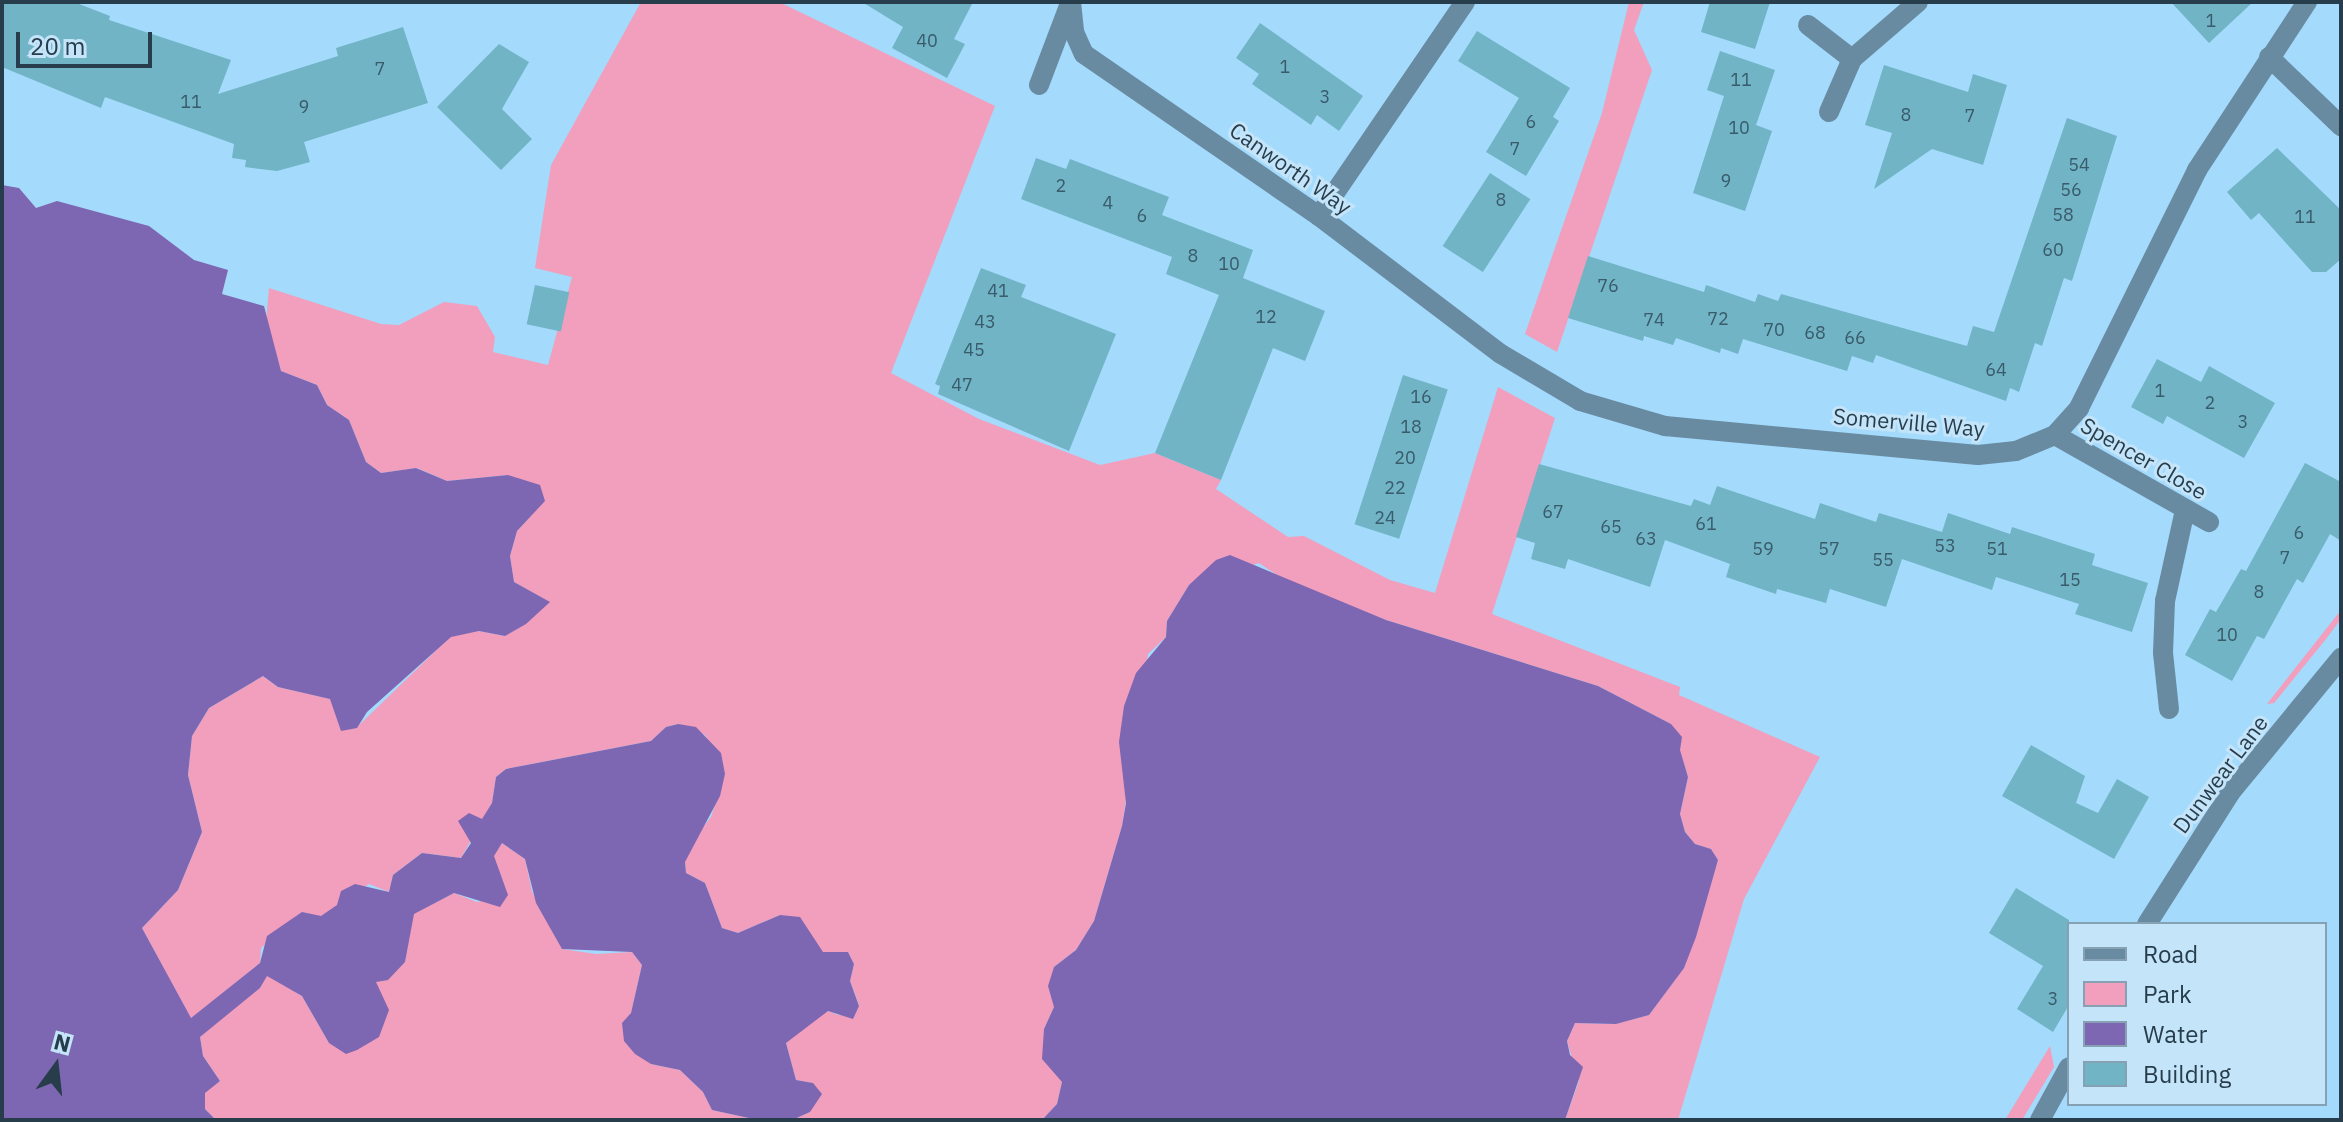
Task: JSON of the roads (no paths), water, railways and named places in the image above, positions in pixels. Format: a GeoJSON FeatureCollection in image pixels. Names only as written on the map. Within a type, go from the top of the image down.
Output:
{"type":"FeatureCollection","features":[{"type":"Feature","properties":{"kind":"street"},"geometry":{"type":"LineString","coordinates":[[1039,85],[1071,2]]}},
{"type":"Feature","properties":{"kind":"street","name":"Canworth Way"},"geometry":{"type":"LineString","coordinates":[[1071,2],[1074,32],[1084,54],[1319,216],[1508,359]]}},
{"type":"Feature","properties":{"kind":"street"},"geometry":{"type":"LineString","coordinates":[[1319,216],[1465,2]]}},
{"type":"Feature","properties":{"kind":"street"},"geometry":{"type":"LineString","coordinates":[[1829,112],[1852,59],[1918,2]]}},
{"type":"Feature","properties":{"kind":"street","name":"Somerville Way"},"geometry":{"type":"LineString","coordinates":[[1508,359],[1580,401],[1665,426],[1978,455],[2016,451],[2055,435],[2079,408],[2100,371],[2197,170],[2307,2]]}},
{"type":"Feature","properties":{"kind":"street"},"geometry":{"type":"LineString","coordinates":[[1808,25],[1852,59]]}},
{"type":"Feature","properties":{"kind":"street"},"geometry":{"type":"LineString","coordinates":[[2269,57],[2341,126]]}},
{"type":"Feature","properties":{"kind":"street","name":"Spencer Close"},"geometry":{"type":"LineString","coordinates":[[2055,435],[2209,522]]}},
{"type":"Feature","properties":{"kind":"street"},"geometry":{"type":"LineString","coordinates":[[2169,709],[2163,653],[2165,601],[2185,510]]}},
{"type":"Feature","properties":{"kind":"street","name":"Dunwear Lane"},"geometry":{"type":"LineString","coordinates":[[2148,922],[2230,793],[2341,658]]}},
{"type":"Feature","properties":{"kind":"street"},"geometry":{"type":"LineString","coordinates":[[2040,1120],[2067,1071]]}},
{"type":"Feature","properties":{"kind":"water"},"geometry":{"type":"Polygon","coordinates":[[[2,185],[19,188],[36,208],[57,201],[149,226],[194,260],[228,270],[222,294],[264,306],[281,371],[317,385],[327,405],[349,420],[366,462],[381,473],[416,468],[447,481],[508,475],[540,485],[545,501],[517,531],[510,556],[514,582],[550,602],[526,624],[505,636],[479,631],[451,637],[367,712],[357,728],[341,731],[330,699],[278,687],[263,676],[209,708],[192,736],[188,775],[202,832],[178,890],[142,928],[191,1018],[260,963],[267,936],[302,912],[321,916],[337,905],[341,891],[355,884],[389,892],[393,875],[422,853],[461,858],[471,843],[458,821],[469,813],[482,819],[492,803],[496,777],[506,769],[651,741],[666,727],[678,724],[696,727],[721,753],[725,774],[720,796],[685,862],[686,873],[705,883],[722,928],[738,933],[780,915],[800,917],[823,952],[848,952],[854,964],[850,981],[859,1006],[853,1019],[828,1011],[786,1043],[796,1080],[813,1083],[822,1094],[810,1112],[792,1120],[758,1120],[712,1110],[703,1092],[680,1070],[651,1064],[635,1054],[624,1041],[622,1023],[631,1013],[642,965],[632,952],[562,949],[536,903],[525,859],[502,843],[494,856],[508,895],[500,907],[454,893],[414,914],[405,962],[388,980],[376,982],[389,1010],[379,1037],[357,1050],[346,1054],[329,1043],[302,996],[267,976],[260,988],[200,1037],[203,1056],[220,1081],[205,1093],[205,1109],[216,1120],[2,1120],[2,185]]]}},
{"type":"Feature","properties":{"kind":"water"},"geometry":{"type":"Polygon","coordinates":[[[1230,555],[1386,620],[1598,686],[1671,724],[1682,737],[1680,750],[1688,777],[1680,814],[1685,832],[1695,844],[1711,849],[1718,860],[1696,937],[1684,968],[1649,1015],[1616,1024],[1575,1023],[1567,1041],[1570,1055],[1583,1067],[1565,1120],[1042,1120],[1057,1104],[1062,1082],[1042,1059],[1044,1029],[1054,1007],[1048,986],[1054,967],[1076,950],[1094,921],[1122,826],[1126,803],[1119,742],[1124,706],[1136,673],[1166,637],[1167,621],[1189,585],[1216,560],[1230,555]]]}}]}
